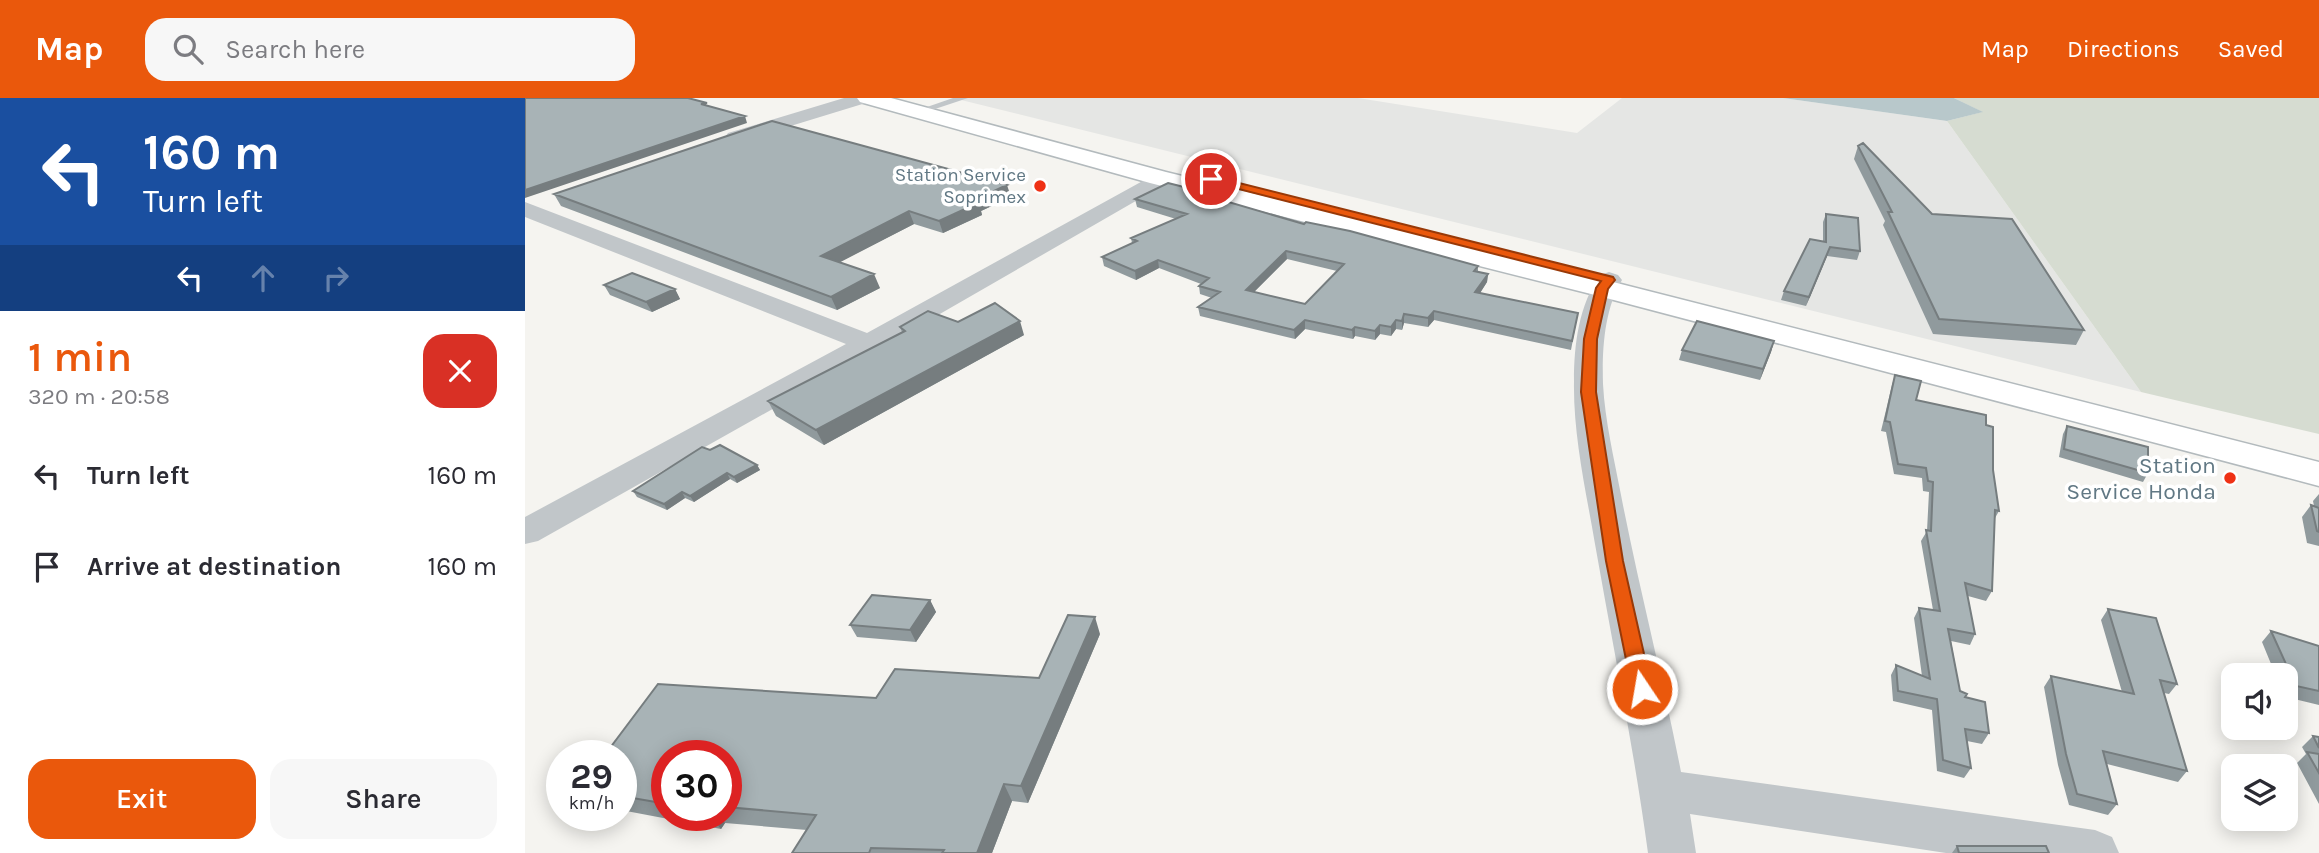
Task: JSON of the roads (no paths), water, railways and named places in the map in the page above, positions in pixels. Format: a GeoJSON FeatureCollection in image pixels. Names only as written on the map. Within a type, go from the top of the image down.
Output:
{"type":"FeatureCollection","features":[{"type":"Feature","properties":{"kind":"main road"},"geometry":{"type":"LineString","coordinates":[[865,98],[1159,178],[2319,458]]}},
{"type":"Feature","properties":{"kind":"main road"},"geometry":{"type":"LineString","coordinates":[[903,98],[2319,474]]}},
{"type":"Feature","properties":{"kind":"street"},"geometry":{"type":"LineString","coordinates":[[720,142],[865,98]]}},
{"type":"Feature","properties":{"kind":"street"},"geometry":{"type":"LineString","coordinates":[[525,532],[869,343],[1159,178]]}},
{"type":"Feature","properties":{"kind":"street"},"geometry":{"type":"LineString","coordinates":[[525,209],[550,200]]}},
{"type":"Feature","properties":{"kind":"street"},"geometry":{"type":"LineString","coordinates":[[525,209],[869,343]]}},
{"type":"Feature","properties":{"kind":"street"},"geometry":{"type":"LineString","coordinates":[[1606,284],[1591,339],[1589,392],[1614,561],[1664,790],[1672,853]]}},
{"type":"Feature","properties":{"kind":"street"},"geometry":{"type":"LineString","coordinates":[[1664,790],[2095,853]]}},
{"type":"Feature","properties":{"kind":"lane"},"geometry":{"type":"LineString","coordinates":[[932,107],[963,98]]}},
{"type":"Feature","properties":{"kind":"place","name":"Station Service Soprimex"},"geometry":{"type":"Point","coordinates":[1040,186]}},
{"type":"Feature","properties":{"kind":"place","name":"Station Service Honda"},"geometry":{"type":"Point","coordinates":[2230,478]}}]}
